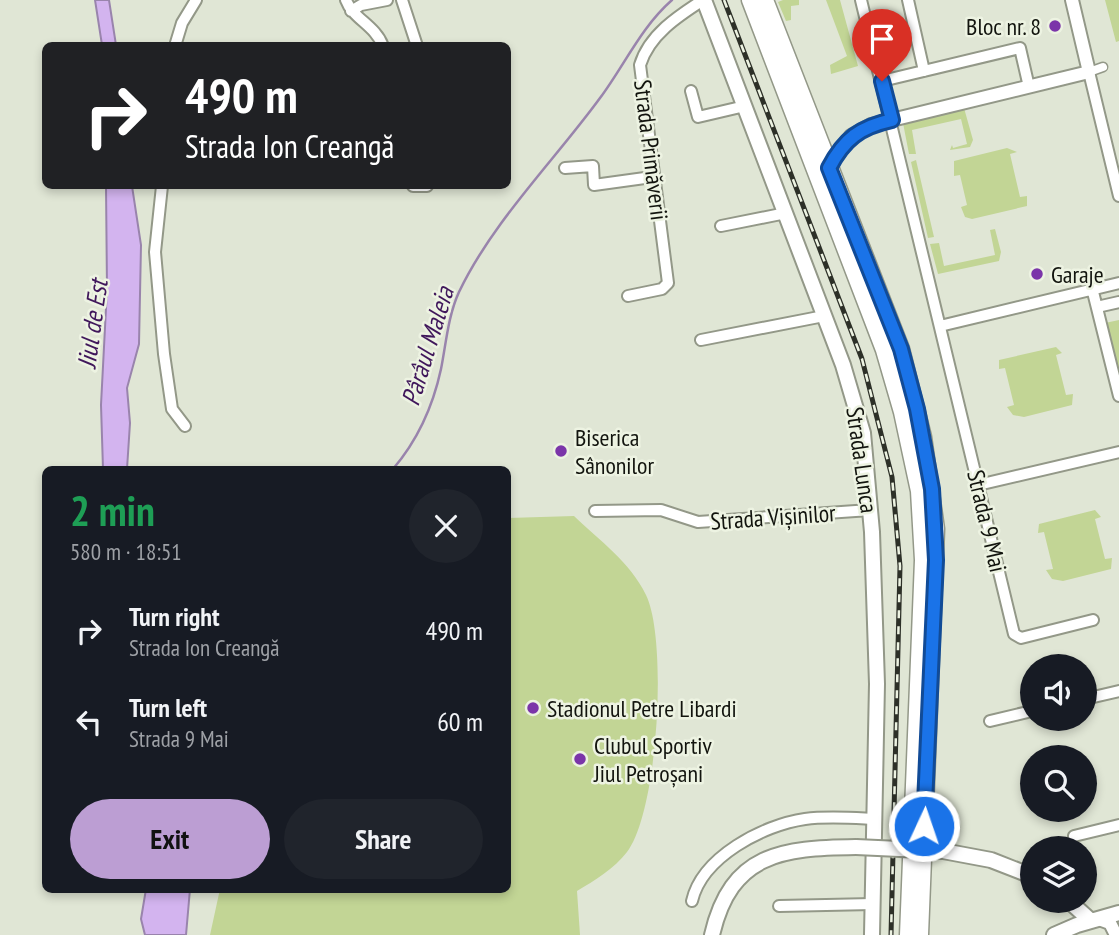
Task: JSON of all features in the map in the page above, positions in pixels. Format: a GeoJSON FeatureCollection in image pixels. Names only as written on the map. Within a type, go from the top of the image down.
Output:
{"type":"FeatureCollection","features":[{"type":"Feature","properties":{"kind":"main road","name":"Strada Lunca"},"geometry":{"type":"LineString","coordinates":[[704,0],[824,316],[857,406],[863,433],[870,510],[877,684],[872,935]]}},
{"type":"Feature","properties":{"kind":"main road"},"geometry":{"type":"LineString","coordinates":[[751,0],[770,34],[822,171],[891,370],[919,491],[923,560],[908,935]]}},
{"type":"Feature","properties":{"kind":"main road"},"geometry":{"type":"LineString","coordinates":[[765,0],[770,34]]}},
{"type":"Feature","properties":{"kind":"main road"},"geometry":{"type":"LineString","coordinates":[[822,171],[901,349],[917,409],[932,489],[936,560],[920,935]]}},
{"type":"Feature","properties":{"kind":"main road"},"geometry":{"type":"LineString","coordinates":[[712,935],[727,890],[746,871],[789,852],[856,847],[943,851],[991,860],[1020,871]]}},
{"type":"Feature","properties":{"kind":"main road"},"geometry":{"type":"LineString","coordinates":[[1085,913],[1095,920]]}},
{"type":"Feature","properties":{"kind":"main road"},"geometry":{"type":"LineString","coordinates":[[1054,935],[1119,913]]}},
{"type":"Feature","properties":{"kind":"street"},"geometry":{"type":"LineString","coordinates":[[177,42],[182,23],[196,0]]}},
{"type":"Feature","properties":{"kind":"street"},"geometry":{"type":"LineString","coordinates":[[349,5],[387,0]]}},
{"type":"Feature","properties":{"kind":"street"},"geometry":{"type":"LineString","coordinates":[[402,0],[416,42]]}},
{"type":"Feature","properties":{"kind":"street","name":"Strada Primăverii"},"geometry":{"type":"LineString","coordinates":[[628,296],[662,289],[668,283],[652,177],[640,65],[653,41],[671,23],[704,0]]}},
{"type":"Feature","properties":{"kind":"street","name":"Strada 9 Mai"},"geometry":{"type":"LineString","coordinates":[[862,0],[1016,637],[1093,620]]}},
{"type":"Feature","properties":{"kind":"street"},"geometry":{"type":"LineString","coordinates":[[908,0],[924,71]]}},
{"type":"Feature","properties":{"kind":"street"},"geometry":{"type":"LineString","coordinates":[[1072,0],[1119,196]]}},
{"type":"Feature","properties":{"kind":"street"},"geometry":{"type":"LineString","coordinates":[[349,5],[369,24],[380,42]]}},
{"type":"Feature","properties":{"kind":"street"},"geometry":{"type":"LineString","coordinates":[[882,81],[1020,48],[1029,87]]}},
{"type":"Feature","properties":{"kind":"street"},"geometry":{"type":"LineString","coordinates":[[822,171],[851,136],[870,125],[1103,67]]}},
{"type":"Feature","properties":{"kind":"street"},"geometry":{"type":"LineString","coordinates":[[691,91],[698,117],[745,106]]}},
{"type":"Feature","properties":{"kind":"street"},"geometry":{"type":"LineString","coordinates":[[565,168],[593,166],[594,185],[652,177]]}},
{"type":"Feature","properties":{"kind":"street"},"geometry":{"type":"LineString","coordinates":[[162,189],[155,252],[164,354],[172,409],[185,426]]}},
{"type":"Feature","properties":{"kind":"street"},"geometry":{"type":"LineString","coordinates":[[721,226],[786,213]]}},
{"type":"Feature","properties":{"kind":"street"},"geometry":{"type":"LineString","coordinates":[[940,326],[1093,292],[1119,283]]}},
{"type":"Feature","properties":{"kind":"street"},"geometry":{"type":"LineString","coordinates":[[1093,292],[1119,396]]}},
{"type":"Feature","properties":{"kind":"street"},"geometry":{"type":"LineString","coordinates":[[1097,307],[1119,302]]}},
{"type":"Feature","properties":{"kind":"street"},"geometry":{"type":"LineString","coordinates":[[701,340],[824,316]]}},
{"type":"Feature","properties":{"kind":"street"},"geometry":{"type":"LineString","coordinates":[[978,485],[1119,452]]}},
{"type":"Feature","properties":{"kind":"street","name":"Strada Vișinilor"},"geometry":{"type":"LineString","coordinates":[[594,511],[661,510],[698,522],[870,510]]}},
{"type":"Feature","properties":{"kind":"street"},"geometry":{"type":"LineString","coordinates":[[1097,696],[1119,691]]}},
{"type":"Feature","properties":{"kind":"street"},"geometry":{"type":"LineString","coordinates":[[990,722],[1020,714]]}},
{"type":"Feature","properties":{"kind":"street"},"geometry":{"type":"LineString","coordinates":[[692,901],[698,884],[712,867],[733,850],[772,829],[807,819],[876,819]]}},
{"type":"Feature","properties":{"kind":"street"},"geometry":{"type":"LineString","coordinates":[[1074,836],[1119,825]]}},
{"type":"Feature","properties":{"kind":"street"},"geometry":{"type":"LineString","coordinates":[[779,906],[873,904]]}},
{"type":"Feature","properties":{"kind":"street"},"geometry":{"type":"LineString","coordinates":[[1095,920],[1110,923],[1116,935]]}},
{"type":"Feature","properties":{"kind":"green space"},"geometry":{"type":"Polygon","coordinates":[[[799,0],[799,5],[791,6],[791,20],[786,21],[778,2],[799,0]]]}},
{"type":"Feature","properties":{"kind":"green space"},"geometry":{"type":"Polygon","coordinates":[[[826,0],[840,0],[858,66],[831,74],[830,65],[847,56],[826,0]]]}},
{"type":"Feature","properties":{"kind":"green space"},"geometry":{"type":"Polygon","coordinates":[[[1105,0],[1119,0],[1119,41],[1116,42],[1105,0]]]}},
{"type":"Feature","properties":{"kind":"green space"},"geometry":{"type":"Polygon","coordinates":[[[964,108],[973,140],[970,147],[950,150],[952,145],[953,148],[967,144],[961,119],[912,130],[916,154],[909,154],[903,123],[964,108]]]}},
{"type":"Feature","properties":{"kind":"green space"},"geometry":{"type":"Polygon","coordinates":[[[1007,148],[1017,152],[1010,154],[1020,197],[1027,196],[1027,206],[972,219],[965,217],[961,207],[967,205],[960,175],[954,176],[954,161],[1007,148]]]}},
{"type":"Feature","properties":{"kind":"green space"},"geometry":{"type":"Polygon","coordinates":[[[916,160],[934,237],[928,238],[911,162],[916,160]]]}},
{"type":"Feature","properties":{"kind":"green space"},"geometry":{"type":"Polygon","coordinates":[[[995,229],[1001,252],[999,261],[938,274],[930,244],[939,243],[944,266],[995,255],[990,230],[995,229]]]}},
{"type":"Feature","properties":{"kind":"green space"},"geometry":{"type":"Polygon","coordinates":[[[1119,320],[1119,370],[1105,323],[1119,320]]]}},
{"type":"Feature","properties":{"kind":"green space"},"geometry":{"type":"Polygon","coordinates":[[[1056,347],[1062,353],[1056,355],[1066,395],[1073,394],[1072,405],[1024,417],[1013,415],[1007,407],[1014,405],[1005,368],[999,369],[999,360],[1056,347]]]}},
{"type":"Feature","properties":{"kind":"green space"},"geometry":{"type":"Polygon","coordinates":[[[1095,510],[1101,517],[1095,519],[1105,559],[1112,558],[1111,569],[1063,581],[1052,579],[1046,570],[1053,569],[1044,532],[1038,533],[1039,524],[1095,510]]]}},
{"type":"Feature","properties":{"kind":"green space","name":"Clubul Sportiv Jiul Petroșani"},"geometry":{"type":"Polygon","coordinates":[[[574,516],[623,562],[640,583],[653,617],[658,686],[652,765],[646,801],[638,831],[627,852],[617,863],[577,891],[580,935],[210,935],[219,893],[511,893],[511,518],[574,516]]]}},
{"type":"Feature","properties":{"kind":"shaded area"},"geometry":{"type":"Polygon","coordinates":[[[95,0],[109,0],[116,42],[102,42],[95,0]]]}},
{"type":"Feature","properties":{"kind":"shaded area"},"geometry":{"type":"Polygon","coordinates":[[[106,189],[132,189],[141,245],[139,344],[127,388],[130,423],[127,466],[103,466],[101,405],[107,289],[106,189]]]}},
{"type":"Feature","properties":{"kind":"shaded area"},"geometry":{"type":"Polygon","coordinates":[[[145,893],[190,893],[186,935],[145,935],[141,919],[145,893]]]}},
{"type":"Feature","properties":{"kind":"waterway","name":"Pârâul Maleia"},"geometry":{"type":"LineString","coordinates":[[395,466],[410,447],[429,410],[441,369],[452,311],[473,266],[506,216],[609,86],[651,22],[672,0]]}},
{"type":"Feature","properties":{"kind":"railway"},"geometry":{"type":"LineString","coordinates":[[724,0],[862,359],[892,477],[900,566],[891,935]]}},
{"type":"Feature","properties":{"kind":"place","name":"Bloc nr. 8"},"geometry":{"type":"Point","coordinates":[1055,26]}},
{"type":"Feature","properties":{"kind":"place","name":"Garaje"},"geometry":{"type":"Point","coordinates":[1037,274]}},
{"type":"Feature","properties":{"kind":"place","name":"Biserica Sânonilor"},"geometry":{"type":"Point","coordinates":[561,451]}},
{"type":"Feature","properties":{"kind":"place","name":"Stadionul Petre Libardi"},"geometry":{"type":"Point","coordinates":[533,708]}},
{"type":"Feature","properties":{"kind":"place","name":"Clubul Sportiv Jiul Petroșani"},"geometry":{"type":"Point","coordinates":[580,759]}},
{"type":"Feature","properties":{"kind":"route"},"geometry":{"type":"LineString","coordinates":[[882,81],[892,120],[860,129],[846,141],[829,168],[901,349],[917,409],[932,489],[936,560],[924,826]]}},
{"type":"Feature","properties":{"kind":"water label","name":"Jiul de Est"},"geometry":{"type":"Point","coordinates":[92,324]}}]}
